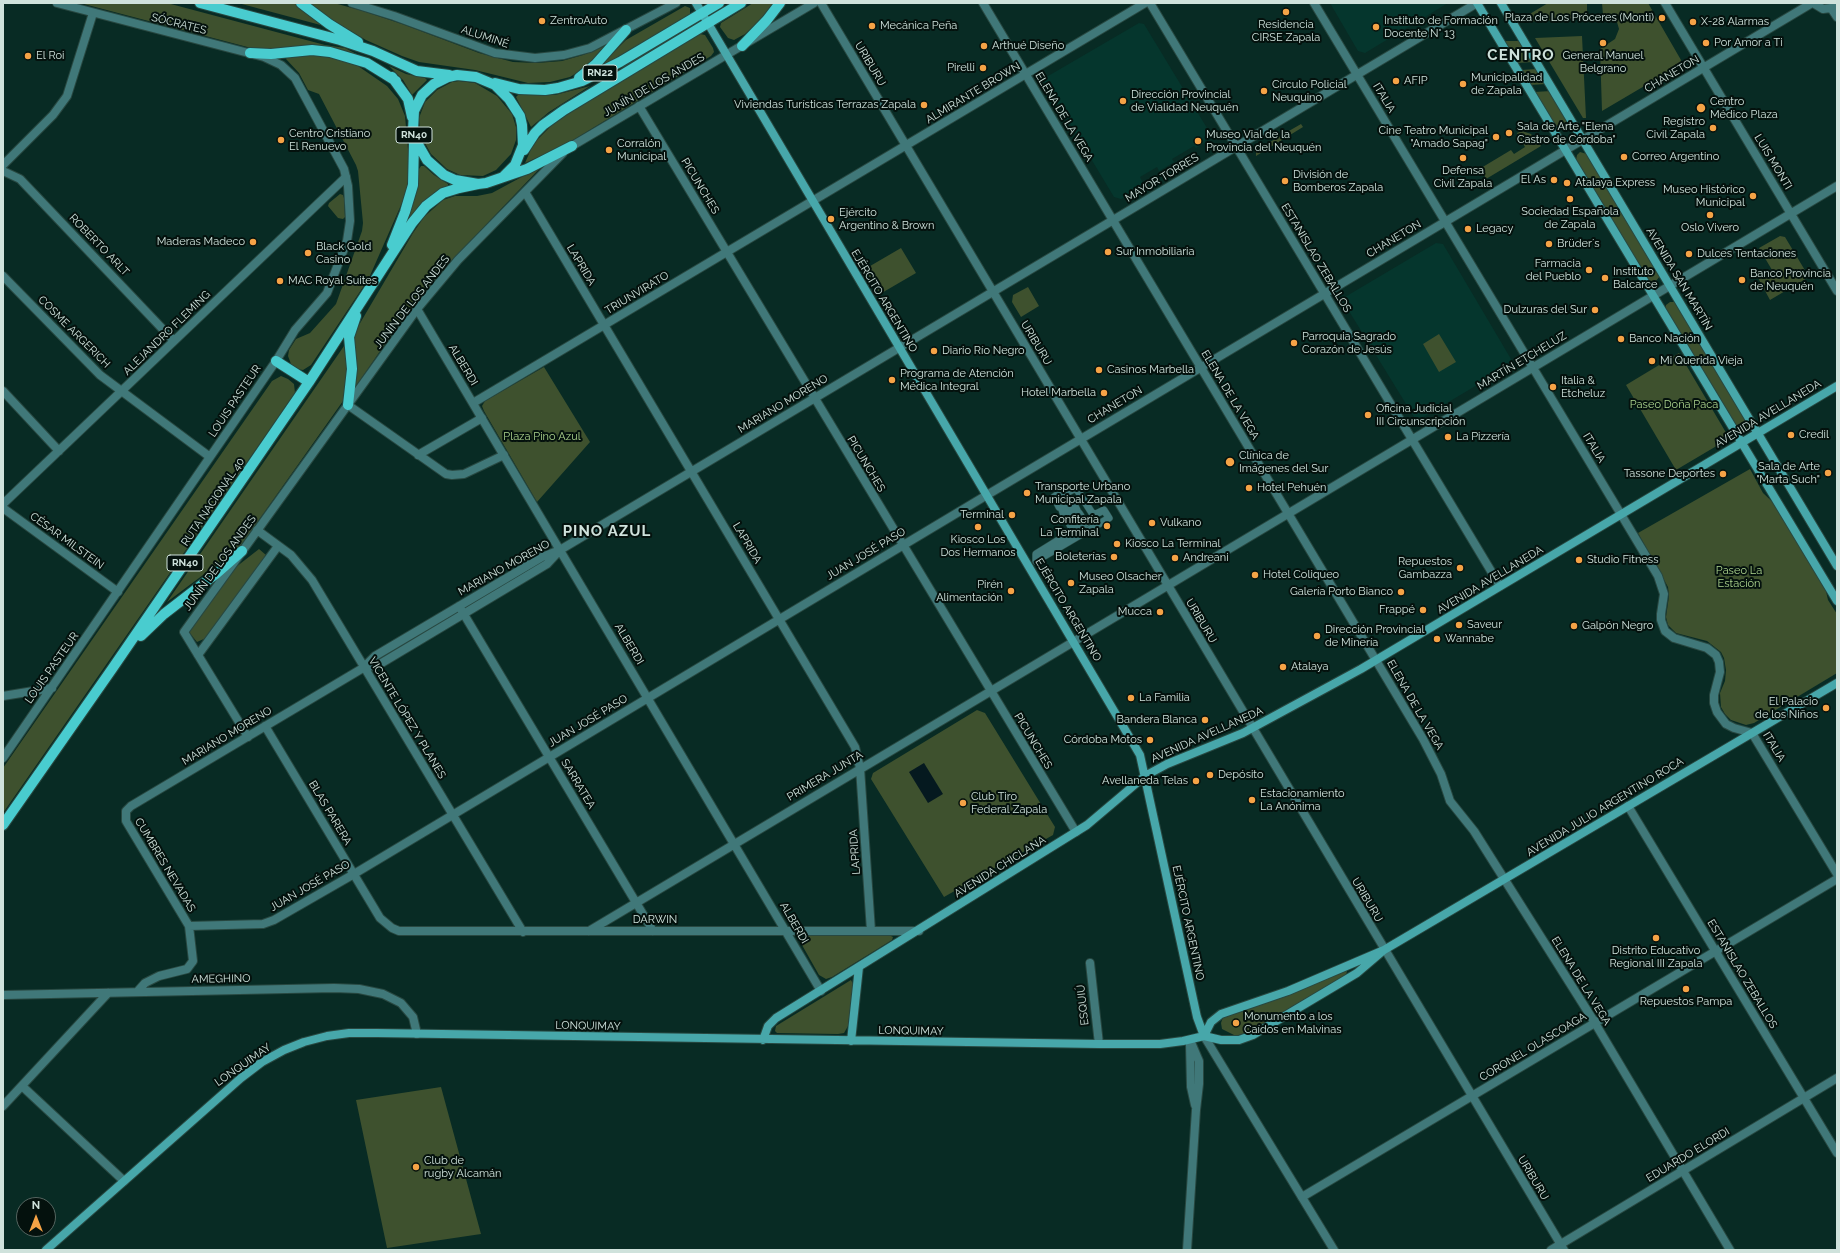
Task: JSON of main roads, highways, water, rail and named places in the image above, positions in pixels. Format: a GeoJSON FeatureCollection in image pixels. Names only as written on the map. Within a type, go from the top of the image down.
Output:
{"type":"FeatureCollection","features":[{"type":"Feature","properties":{"kind":"main road","name":"RUTA NACIONAL 40"},"geometry":{"type":"LineString","coordinates":[[200,3],[340,40],[417,71],[457,75]]}},
{"type":"Feature","properties":{"kind":"main road"},"geometry":{"type":"LineString","coordinates":[[301,3],[340,31],[386,58]]}},
{"type":"Feature","properties":{"kind":"main road","name":"EJÉRCITO ARGENTINO"},"geometry":{"type":"LineString","coordinates":[[696,3],[812,202],[1074,641],[1143,762],[1197,1018],[1204,1036]]}},
{"type":"Feature","properties":{"kind":"main road","name":"RN22"},"geometry":{"type":"LineString","coordinates":[[485,80],[519,89],[533,90],[558,88],[570,85],[608,69],[719,3]]}},
{"type":"Feature","properties":{"kind":"main road","name":"RN22"},"geometry":{"type":"LineString","coordinates":[[520,155],[535,133],[553,117],[741,3]]}},
{"type":"Feature","properties":{"kind":"main road"},"geometry":{"type":"LineString","coordinates":[[742,46],[767,20],[780,3]]}},
{"type":"Feature","properties":{"kind":"main road"},"geometry":{"type":"LineString","coordinates":[[1477,3],[1837,601]]}},
{"type":"Feature","properties":{"kind":"main road","name":"AVENIDA SAN MARTÍN"},"geometry":{"type":"LineString","coordinates":[[1501,3],[1837,566]]}},
{"type":"Feature","properties":{"kind":"main road"},"geometry":{"type":"LineString","coordinates":[[570,85],[590,70],[626,30]]}},
{"type":"Feature","properties":{"kind":"main road","name":"RUTA NACIONAL 40"},"geometry":{"type":"LineString","coordinates":[[340,40],[368,55],[396,81],[408,99],[413,125],[415,159],[413,185],[400,226],[383,267]]}},
{"type":"Feature","properties":{"kind":"main road"},"geometry":{"type":"LineString","coordinates":[[250,53],[271,54],[312,50],[330,52],[359,60],[396,81]]}},
{"type":"Feature","properties":{"kind":"main road","name":"RN40"},"geometry":{"type":"LineString","coordinates":[[457,75],[465,75],[485,80],[502,91],[515,106],[520,116],[524,134],[520,155],[516,165],[503,176],[490,182],[478,184],[455,180],[435,168],[420,151],[413,125],[417,103],[427,89],[441,79],[457,75]]}},
{"type":"Feature","properties":{"kind":"main road"},"geometry":{"type":"LineString","coordinates":[[503,176],[527,169],[572,146]]}},
{"type":"Feature","properties":{"kind":"main road","name":"RUTA NACIONAL 40"},"geometry":{"type":"LineString","coordinates":[[3,825],[309,382],[363,297],[419,214],[434,199],[451,190],[478,184]]}},
{"type":"Feature","properties":{"kind":"main road"},"geometry":{"type":"LineString","coordinates":[[348,405],[352,369],[349,337],[363,297]]}},
{"type":"Feature","properties":{"kind":"main road"},"geometry":{"type":"LineString","coordinates":[[276,361],[309,382]]}},
{"type":"Feature","properties":{"kind":"main road","name":"AVENIDA AVELLANEDA"},"geometry":{"type":"LineString","coordinates":[[1145,776],[1167,764],[1252,728],[1376,660],[1837,386]]}},
{"type":"Feature","properties":{"kind":"main road"},"geometry":{"type":"LineString","coordinates":[[112,669],[152,625],[229,564],[242,551]]}},
{"type":"Feature","properties":{"kind":"main road","name":"AVENIDA JULIO ARGENTINO ROCA"},"geometry":{"type":"LineString","coordinates":[[1384,950],[1357,972],[1254,1035],[1246,1038],[1230,1040],[1204,1036],[1211,1022],[1221,1014],[1288,991],[1384,950],[1837,683]]}},
{"type":"Feature","properties":{"kind":"main road","name":"AVENIDA CHICLANA"},"geometry":{"type":"LineString","coordinates":[[763,1040],[765,1030],[771,1022],[1076,832],[1096,818],[1145,776]]}},
{"type":"Feature","properties":{"kind":"main road"},"geometry":{"type":"LineString","coordinates":[[851,1041],[859,968]]}},
{"type":"Feature","properties":{"kind":"main road","name":"LONQUIMAY"},"geometry":{"type":"LineString","coordinates":[[46,1250],[222,1093],[262,1062],[284,1050],[319,1038],[349,1033],[763,1040],[1160,1044],[1190,1040],[1204,1036]]}},
{"type":"Feature","properties":{"kind":"water"},"geometry":{"type":"Polygon","coordinates":[[[924,763],[943,794],[928,803],[909,772],[924,763]]]}},
{"type":"Feature","properties":{"kind":"place","name":"Residencia CIRSE Zapala"},"geometry":{"type":"Point","coordinates":[1286,12]}},
{"type":"Feature","properties":{"kind":"place","name":"Plaza de Los Próceres (Monti)"},"geometry":{"type":"Point","coordinates":[1662,18]}},
{"type":"Feature","properties":{"kind":"place","name":"ZentroAuto"},"geometry":{"type":"Point","coordinates":[542,21]}},
{"type":"Feature","properties":{"kind":"place","name":"X-28 Alarmas"},"geometry":{"type":"Point","coordinates":[1693,22]}},
{"type":"Feature","properties":{"kind":"place","name":"Mecánica Peña"},"geometry":{"type":"Point","coordinates":[872,26]}},
{"type":"Feature","properties":{"kind":"place","name":"Instituto de Formación Docente N° 13"},"geometry":{"type":"Point","coordinates":[1376,27]}},
{"type":"Feature","properties":{"kind":"place","name":"General Manuel Belgrano"},"geometry":{"type":"Point","coordinates":[1603,43]}},
{"type":"Feature","properties":{"kind":"place","name":"Por Amor a Ti"},"geometry":{"type":"Point","coordinates":[1706,43]}},
{"type":"Feature","properties":{"kind":"place","name":"Arthué Diseño"},"geometry":{"type":"Point","coordinates":[984,46]}},
{"type":"Feature","properties":{"kind":"place","name":"El Roi"},"geometry":{"type":"Point","coordinates":[28,56]}},
{"type":"Feature","properties":{"kind":"place","name":"Pirelli"},"geometry":{"type":"Point","coordinates":[983,68]}},
{"type":"Feature","properties":{"kind":"place","name":"AFIP"},"geometry":{"type":"Point","coordinates":[1396,81]}},
{"type":"Feature","properties":{"kind":"place","name":"Municipalidad de Zapala"},"geometry":{"type":"Point","coordinates":[1463,84]}},
{"type":"Feature","properties":{"kind":"place","name":"Círculo Policial Neuquino"},"geometry":{"type":"Point","coordinates":[1264,91]}},
{"type":"Feature","properties":{"kind":"place","name":"Dirección Provincial de Vialidad Neuquén"},"geometry":{"type":"Point","coordinates":[1123,101]}},
{"type":"Feature","properties":{"kind":"place","name":"Viviendas Turísticas Terrazas Zapala"},"geometry":{"type":"Point","coordinates":[924,105]}},
{"type":"Feature","properties":{"kind":"place","name":"Centro Médico Plaza"},"geometry":{"type":"Point","coordinates":[1701,108]}},
{"type":"Feature","properties":{"kind":"place","name":"Registro Civil Zapala"},"geometry":{"type":"Point","coordinates":[1713,128]}},
{"type":"Feature","properties":{"kind":"place","name":"Sala de Arte \"Elena Castro de Córdoba\""},"geometry":{"type":"Point","coordinates":[1509,133]}},
{"type":"Feature","properties":{"kind":"place","name":"Cine Teatro Municipal \"Amado Sapag\""},"geometry":{"type":"Point","coordinates":[1496,137]}},
{"type":"Feature","properties":{"kind":"place","name":"Centro Cristiano El Renuevo"},"geometry":{"type":"Point","coordinates":[281,140]}},
{"type":"Feature","properties":{"kind":"place","name":"Museo Vial de la Provincia del Neuquén"},"geometry":{"type":"Point","coordinates":[1198,141]}},
{"type":"Feature","properties":{"kind":"place","name":"Corralón Municipal"},"geometry":{"type":"Point","coordinates":[609,150]}},
{"type":"Feature","properties":{"kind":"place","name":"Correo Argentino"},"geometry":{"type":"Point","coordinates":[1624,157]}},
{"type":"Feature","properties":{"kind":"place","name":"Defensa Civil Zapala"},"geometry":{"type":"Point","coordinates":[1463,158]}},
{"type":"Feature","properties":{"kind":"place","name":"El As"},"geometry":{"type":"Point","coordinates":[1554,180]}},
{"type":"Feature","properties":{"kind":"place","name":"División de Bomberos Zapala"},"geometry":{"type":"Point","coordinates":[1285,181]}},
{"type":"Feature","properties":{"kind":"place","name":"Atalaya Express"},"geometry":{"type":"Point","coordinates":[1567,183]}},
{"type":"Feature","properties":{"kind":"place","name":"Museo Histórico Municipal"},"geometry":{"type":"Point","coordinates":[1753,196]}},
{"type":"Feature","properties":{"kind":"place","name":"Sociedad Española de Zapala"},"geometry":{"type":"Point","coordinates":[1570,199]}},
{"type":"Feature","properties":{"kind":"place","name":"Oslo Vivero"},"geometry":{"type":"Point","coordinates":[1710,215]}},
{"type":"Feature","properties":{"kind":"place","name":"Ejército Argentino & Brown"},"geometry":{"type":"Point","coordinates":[831,219]}},
{"type":"Feature","properties":{"kind":"place","name":"Legacy"},"geometry":{"type":"Point","coordinates":[1468,229]}},
{"type":"Feature","properties":{"kind":"place","name":"Maderas Madeco"},"geometry":{"type":"Point","coordinates":[253,242]}},
{"type":"Feature","properties":{"kind":"place","name":"Brüder´s"},"geometry":{"type":"Point","coordinates":[1549,244]}},
{"type":"Feature","properties":{"kind":"place","name":"Sur Inmobiliaria"},"geometry":{"type":"Point","coordinates":[1108,252]}},
{"type":"Feature","properties":{"kind":"place","name":"Black Gold Casino"},"geometry":{"type":"Point","coordinates":[308,253]}},
{"type":"Feature","properties":{"kind":"place","name":"Dulces Tentaciones"},"geometry":{"type":"Point","coordinates":[1689,254]}},
{"type":"Feature","properties":{"kind":"place","name":"Farmacia del Pueblo"},"geometry":{"type":"Point","coordinates":[1589,270]}},
{"type":"Feature","properties":{"kind":"place","name":"Instituto Balcarce"},"geometry":{"type":"Point","coordinates":[1605,278]}},
{"type":"Feature","properties":{"kind":"place","name":"Banco Provincia de Neuquén"},"geometry":{"type":"Point","coordinates":[1742,280]}},
{"type":"Feature","properties":{"kind":"place","name":"MAC Royal Suites"},"geometry":{"type":"Point","coordinates":[280,281]}},
{"type":"Feature","properties":{"kind":"place","name":"Dulzuras del Sur"},"geometry":{"type":"Point","coordinates":[1595,310]}},
{"type":"Feature","properties":{"kind":"place","name":"Banco Nación"},"geometry":{"type":"Point","coordinates":[1621,339]}},
{"type":"Feature","properties":{"kind":"place","name":"Parroquia Sagrado Corazón de Jesús"},"geometry":{"type":"Point","coordinates":[1294,343]}},
{"type":"Feature","properties":{"kind":"place","name":"Diario Río Negro"},"geometry":{"type":"Point","coordinates":[934,351]}},
{"type":"Feature","properties":{"kind":"place","name":"Mi Querida Vieja"},"geometry":{"type":"Point","coordinates":[1652,361]}},
{"type":"Feature","properties":{"kind":"place","name":"Casinos Marbella"},"geometry":{"type":"Point","coordinates":[1099,370]}},
{"type":"Feature","properties":{"kind":"place","name":"Programa de Atención Médica Integral"},"geometry":{"type":"Point","coordinates":[892,380]}},
{"type":"Feature","properties":{"kind":"place","name":"Italia & Etcheluz"},"geometry":{"type":"Point","coordinates":[1553,387]}},
{"type":"Feature","properties":{"kind":"place","name":"Hotel Marbella"},"geometry":{"type":"Point","coordinates":[1104,393]}},
{"type":"Feature","properties":{"kind":"place","name":"Oficina Judicial III Circunscripción"},"geometry":{"type":"Point","coordinates":[1368,415]}},
{"type":"Feature","properties":{"kind":"place","name":"Credil"},"geometry":{"type":"Point","coordinates":[1791,435]}},
{"type":"Feature","properties":{"kind":"place","name":"La Pizzería"},"geometry":{"type":"Point","coordinates":[1448,437]}},
{"type":"Feature","properties":{"kind":"place","name":"Clínica de Imágenes del Sur"},"geometry":{"type":"Point","coordinates":[1230,462]}},
{"type":"Feature","properties":{"kind":"place","name":"Sala de Arte \"Marta Such\""},"geometry":{"type":"Point","coordinates":[1828,473]}},
{"type":"Feature","properties":{"kind":"place","name":"Tassone Deportes"},"geometry":{"type":"Point","coordinates":[1723,474]}},
{"type":"Feature","properties":{"kind":"place","name":"Hotel Pehuén"},"geometry":{"type":"Point","coordinates":[1249,488]}},
{"type":"Feature","properties":{"kind":"place","name":"Transporte Urbano Municipal Zapala"},"geometry":{"type":"Point","coordinates":[1027,493]}},
{"type":"Feature","properties":{"kind":"place","name":"Terminal"},"geometry":{"type":"Point","coordinates":[1012,515]}},
{"type":"Feature","properties":{"kind":"place","name":"Vulkano"},"geometry":{"type":"Point","coordinates":[1152,523]}},
{"type":"Feature","properties":{"kind":"place","name":"Confitería La Terminal"},"geometry":{"type":"Point","coordinates":[1107,526]}},
{"type":"Feature","properties":{"kind":"place","name":"Kiosco Los Dos Hermanos"},"geometry":{"type":"Point","coordinates":[978,527]}},
{"type":"Feature","properties":{"kind":"place","name":"Kiosco La Terminal"},"geometry":{"type":"Point","coordinates":[1117,544]}},
{"type":"Feature","properties":{"kind":"place","name":"Boleterías"},"geometry":{"type":"Point","coordinates":[1114,557]}},
{"type":"Feature","properties":{"kind":"place","name":"Andreani"},"geometry":{"type":"Point","coordinates":[1175,558]}},
{"type":"Feature","properties":{"kind":"place","name":"Studio Fitness"},"geometry":{"type":"Point","coordinates":[1579,560]}},
{"type":"Feature","properties":{"kind":"place","name":"Repuestos Gambazza"},"geometry":{"type":"Point","coordinates":[1460,568]}},
{"type":"Feature","properties":{"kind":"place","name":"Hotel Coliqueo"},"geometry":{"type":"Point","coordinates":[1255,575]}},
{"type":"Feature","properties":{"kind":"place","name":"Museo Olsacher Zapala"},"geometry":{"type":"Point","coordinates":[1071,583]}},
{"type":"Feature","properties":{"kind":"place","name":"Pirén Alimentación"},"geometry":{"type":"Point","coordinates":[1011,591]}},
{"type":"Feature","properties":{"kind":"place","name":"Galería Porto Bianco"},"geometry":{"type":"Point","coordinates":[1401,592]}},
{"type":"Feature","properties":{"kind":"place","name":"Frappé"},"geometry":{"type":"Point","coordinates":[1423,610]}},
{"type":"Feature","properties":{"kind":"place","name":"Mucca"},"geometry":{"type":"Point","coordinates":[1160,612]}},
{"type":"Feature","properties":{"kind":"place","name":"Saveur"},"geometry":{"type":"Point","coordinates":[1459,625]}},
{"type":"Feature","properties":{"kind":"place","name":"Galpón Negro"},"geometry":{"type":"Point","coordinates":[1574,626]}},
{"type":"Feature","properties":{"kind":"place","name":"Dirección Provincial de Minería"},"geometry":{"type":"Point","coordinates":[1317,636]}},
{"type":"Feature","properties":{"kind":"place","name":"Wannabe"},"geometry":{"type":"Point","coordinates":[1437,639]}},
{"type":"Feature","properties":{"kind":"place","name":"Atalaya"},"geometry":{"type":"Point","coordinates":[1283,667]}},
{"type":"Feature","properties":{"kind":"place","name":"La Familia"},"geometry":{"type":"Point","coordinates":[1131,698]}},
{"type":"Feature","properties":{"kind":"place","name":"El Palacio de los Niños"},"geometry":{"type":"Point","coordinates":[1826,708]}},
{"type":"Feature","properties":{"kind":"place","name":"Bandera Blanca"},"geometry":{"type":"Point","coordinates":[1205,720]}},
{"type":"Feature","properties":{"kind":"place","name":"Córdoba Motos"},"geometry":{"type":"Point","coordinates":[1150,740]}},
{"type":"Feature","properties":{"kind":"place","name":"Depósito"},"geometry":{"type":"Point","coordinates":[1210,775]}},
{"type":"Feature","properties":{"kind":"place","name":"Avellaneda Telas"},"geometry":{"type":"Point","coordinates":[1196,781]}},
{"type":"Feature","properties":{"kind":"place","name":"Estacionamiento La Anónima"},"geometry":{"type":"Point","coordinates":[1252,800]}},
{"type":"Feature","properties":{"kind":"place","name":"Club Tiro Federal Zapala"},"geometry":{"type":"Point","coordinates":[963,803]}},
{"type":"Feature","properties":{"kind":"place","name":"Distrito Educativo Regional III Zapala"},"geometry":{"type":"Point","coordinates":[1656,938]}},
{"type":"Feature","properties":{"kind":"place","name":"Repuestos Pampa"},"geometry":{"type":"Point","coordinates":[1686,989]}},
{"type":"Feature","properties":{"kind":"place","name":"Monumento a los Caídos en Malvinas"},"geometry":{"type":"Point","coordinates":[1236,1023]}},
{"type":"Feature","properties":{"kind":"place","name":"Club de rugby Alcamán"},"geometry":{"type":"Point","coordinates":[416,1167]}},
{"type":"Feature","properties":{"kind":"district","name":"CENTRO"},"geometry":{"type":"Point","coordinates":[1521,55]}},
{"type":"Feature","properties":{"kind":"district","name":"PINO AZUL"},"geometry":{"type":"Point","coordinates":[607,531]}},
{"type":"Feature","properties":{"kind":"park label","name":"Paseo Doña Paca"},"geometry":{"type":"Point","coordinates":[1674,405]}},
{"type":"Feature","properties":{"kind":"park label","name":"Plaza Pino Azul"},"geometry":{"type":"Point","coordinates":[542,437]}},
{"type":"Feature","properties":{"kind":"park label","name":"Paseo La Estación"},"geometry":{"type":"Point","coordinates":[1739,577]}}]}
